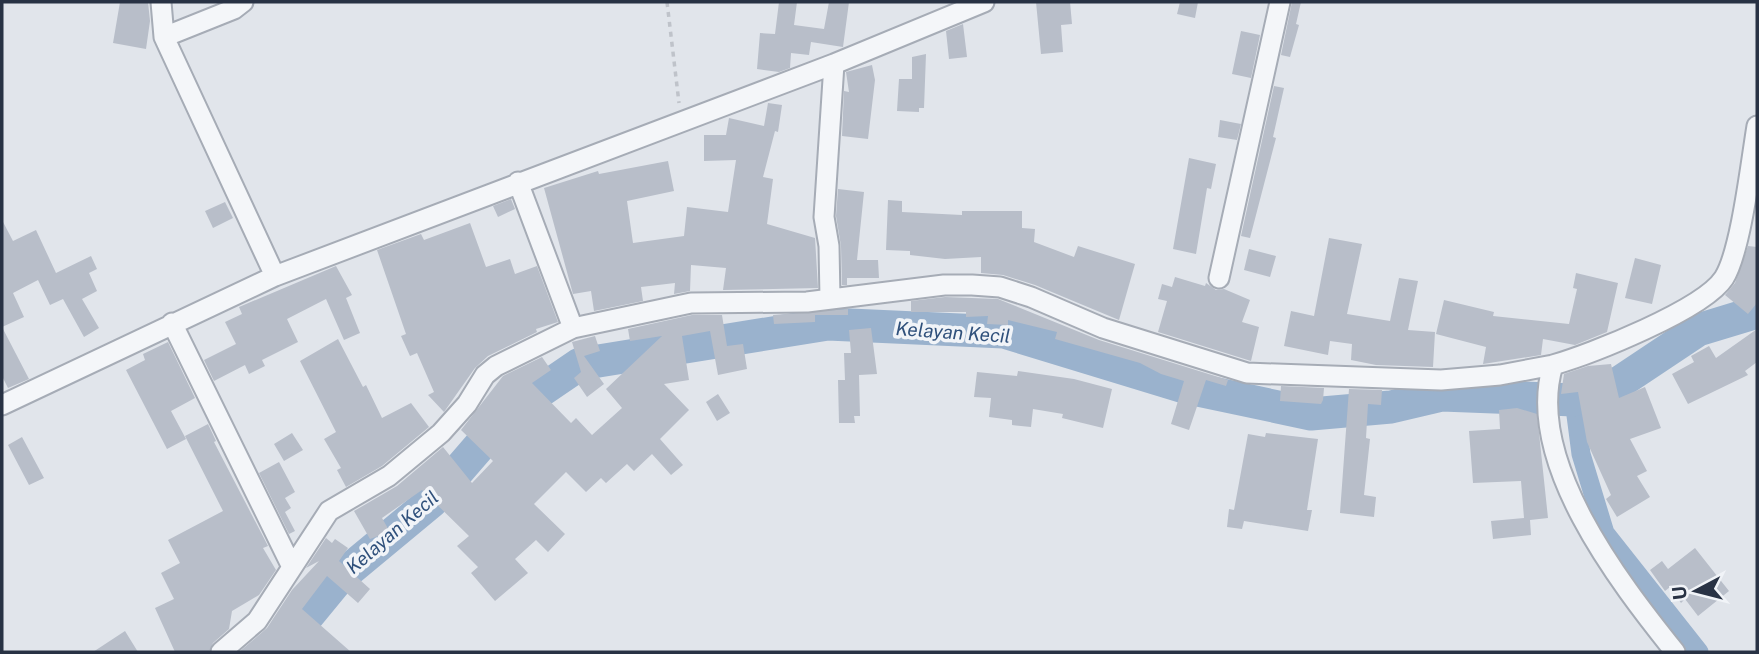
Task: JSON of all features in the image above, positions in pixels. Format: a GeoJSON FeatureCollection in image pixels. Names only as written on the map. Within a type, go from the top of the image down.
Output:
{"type":"FeatureCollection","features":[{"type":"Feature","properties":{"kind":"street"},"geometry":{"type":"LineString","coordinates":[[161,2],[164,37],[275,276]]}},
{"type":"Feature","properties":{"kind":"street"},"geometry":{"type":"LineString","coordinates":[[164,37],[234,9],[243,2]]}},
{"type":"Feature","properties":{"kind":"street"},"geometry":{"type":"LineString","coordinates":[[2,403],[275,276],[518,182],[682,123],[984,2]]}},
{"type":"Feature","properties":{"kind":"street"},"geometry":{"type":"LineString","coordinates":[[1219,278],[1280,2]]}},
{"type":"Feature","properties":{"kind":"street"},"geometry":{"type":"LineString","coordinates":[[830,298],[829,246],[824,217],[834,64]]}},
{"type":"Feature","properties":{"kind":"street"},"geometry":{"type":"LineString","coordinates":[[221,652],[257,621],[329,511],[388,476],[441,433],[467,404],[485,375],[509,357],[573,328],[691,303],[784,303],[944,285],[1000,287],[1063,308],[1103,328],[1247,373],[1441,380],[1551,372],[1636,333],[1703,296],[1723,278],[1735,248],[1757,126]]}},
{"type":"Feature","properties":{"kind":"street"},"geometry":{"type":"LineString","coordinates":[[518,182],[573,328]]}},
{"type":"Feature","properties":{"kind":"street"},"geometry":{"type":"LineString","coordinates":[[172,323],[292,567]]}},
{"type":"Feature","properties":{"kind":"street"},"geometry":{"type":"LineString","coordinates":[[1551,372],[1550,433],[1566,485],[1580,515],[1675,652]]}},
{"type":"Feature","properties":{"kind":"path"},"geometry":{"type":"LineString","coordinates":[[667,2],[682,123]]}},
{"type":"Feature","properties":{"kind":"building"},"geometry":{"type":"Polygon","coordinates":[[[120,2],[148,2],[150,21],[146,49],[113,43],[120,2]]]}},
{"type":"Feature","properties":{"kind":"building"},"geometry":{"type":"Polygon","coordinates":[[[779,2],[797,2],[794,25],[824,29],[829,2],[849,2],[843,47],[811,42],[809,55],[791,53],[790,68],[779,72],[757,69],[760,33],[775,34],[779,2]]]}},
{"type":"Feature","properties":{"kind":"building"},"geometry":{"type":"Polygon","coordinates":[[[1036,2],[1070,2],[1072,24],[1061,25],[1063,52],[1041,54],[1036,2]]]}},
{"type":"Feature","properties":{"kind":"building"},"geometry":{"type":"Polygon","coordinates":[[[1180,2],[1198,2],[1195,18],[1177,14],[1180,2]]]}},
{"type":"Feature","properties":{"kind":"building"},"geometry":{"type":"Polygon","coordinates":[[[1292,2],[1301,2],[1296,24],[1299,25],[1290,57],[1281,55],[1292,2]]]}},
{"type":"Feature","properties":{"kind":"building"},"geometry":{"type":"Polygon","coordinates":[[[963,24],[967,57],[949,59],[946,31],[963,24]]]}},
{"type":"Feature","properties":{"kind":"building"},"geometry":{"type":"Polygon","coordinates":[[[1241,31],[1260,35],[1251,78],[1232,74],[1241,31]]]}},
{"type":"Feature","properties":{"kind":"building"},"geometry":{"type":"Polygon","coordinates":[[[926,54],[924,108],[919,108],[919,112],[897,111],[899,79],[912,79],[912,57],[926,54]]]}},
{"type":"Feature","properties":{"kind":"building"},"geometry":{"type":"Polygon","coordinates":[[[872,65],[875,80],[868,139],[842,136],[844,91],[849,92],[846,72],[872,65]]]}},
{"type":"Feature","properties":{"kind":"building"},"geometry":{"type":"Polygon","coordinates":[[[1274,86],[1284,88],[1273,137],[1276,138],[1250,238],[1241,236],[1274,86]]]}},
{"type":"Feature","properties":{"kind":"building"},"geometry":{"type":"Polygon","coordinates":[[[768,103],[782,105],[778,132],[775,131],[763,177],[773,179],[767,224],[815,238],[818,288],[723,290],[726,268],[691,265],[690,291],[674,294],[675,283],[641,287],[643,301],[594,311],[591,291],[573,294],[544,188],[598,171],[599,174],[668,161],[674,191],[627,201],[633,243],[684,236],[687,207],[728,212],[736,160],[704,161],[704,135],[726,135],[729,118],[764,126],[768,103]]]}},
{"type":"Feature","properties":{"kind":"building"},"geometry":{"type":"Polygon","coordinates":[[[1220,120],[1241,124],[1237,140],[1218,137],[1220,120]]]}},
{"type":"Feature","properties":{"kind":"building"},"geometry":{"type":"Polygon","coordinates":[[[1189,158],[1216,164],[1211,189],[1207,188],[1196,254],[1173,249],[1189,158]]]}},
{"type":"Feature","properties":{"kind":"building"},"geometry":{"type":"Polygon","coordinates":[[[838,189],[864,192],[857,260],[878,260],[879,278],[847,278],[847,285],[842,285],[841,246],[836,216],[838,189]]]}},
{"type":"Feature","properties":{"kind":"building"},"geometry":{"type":"Polygon","coordinates":[[[511,199],[515,209],[498,217],[493,206],[511,199]]]}},
{"type":"Feature","properties":{"kind":"building"},"geometry":{"type":"Polygon","coordinates":[[[888,200],[902,201],[902,212],[962,215],[962,211],[1022,211],[1022,228],[1035,229],[1034,242],[1074,257],[1078,246],[1135,264],[1119,320],[1035,285],[1003,275],[981,273],[981,257],[945,259],[910,255],[910,251],[886,250],[888,200]]]}},
{"type":"Feature","properties":{"kind":"building"},"geometry":{"type":"Polygon","coordinates":[[[225,202],[233,218],[213,228],[205,211],[225,202]]]}},
{"type":"Feature","properties":{"kind":"building"},"geometry":{"type":"Polygon","coordinates":[[[2,220],[13,241],[36,230],[56,273],[91,256],[97,269],[89,273],[97,291],[82,299],[99,328],[84,337],[63,299],[50,305],[38,280],[13,293],[24,317],[2,327],[2,220]]]}},
{"type":"Feature","properties":{"kind":"building"},"geometry":{"type":"Polygon","coordinates":[[[470,223],[486,267],[510,259],[515,274],[537,266],[558,322],[536,329],[537,332],[488,356],[475,368],[444,412],[428,395],[434,392],[417,353],[410,356],[401,336],[406,334],[377,250],[421,234],[424,240],[470,223]]]}},
{"type":"Feature","properties":{"kind":"building"},"geometry":{"type":"Polygon","coordinates":[[[1329,238],[1362,244],[1347,314],[1390,321],[1399,278],[1418,281],[1408,330],[1435,332],[1433,367],[1376,365],[1351,360],[1352,344],[1330,341],[1328,355],[1284,346],[1291,311],[1314,316],[1329,238]]]}},
{"type":"Feature","properties":{"kind":"building"},"geometry":{"type":"Polygon","coordinates":[[[1748,246],[1757,247],[1757,303],[1748,314],[1725,295],[1735,283],[1748,246]]]}},
{"type":"Feature","properties":{"kind":"building"},"geometry":{"type":"Polygon","coordinates":[[[1249,249],[1276,256],[1270,277],[1244,270],[1249,249]]]}},
{"type":"Feature","properties":{"kind":"building"},"geometry":{"type":"Polygon","coordinates":[[[1635,258],[1661,265],[1652,304],[1625,298],[1635,258]]]}},
{"type":"Feature","properties":{"kind":"building"},"geometry":{"type":"Polygon","coordinates":[[[336,266],[352,295],[346,298],[360,333],[344,340],[326,299],[287,319],[298,342],[262,360],[265,366],[249,374],[245,365],[214,381],[204,360],[236,344],[225,322],[242,314],[239,307],[336,266]]]}},
{"type":"Feature","properties":{"kind":"building"},"geometry":{"type":"Polygon","coordinates":[[[1576,273],[1618,283],[1607,332],[1575,345],[1543,339],[1541,355],[1483,364],[1486,347],[1436,334],[1444,300],[1494,312],[1493,316],[1569,324],[1577,289],[1573,288],[1576,273]]]}},
{"type":"Feature","properties":{"kind":"building"},"geometry":{"type":"Polygon","coordinates":[[[1175,277],[1205,286],[1206,283],[1216,290],[1224,289],[1250,300],[1242,322],[1259,327],[1251,361],[1158,332],[1167,301],[1158,299],[1162,284],[1172,287],[1175,277]]]}},
{"type":"Feature","properties":{"kind":"building"},"geometry":{"type":"Polygon","coordinates":[[[945,297],[998,299],[1099,340],[1228,380],[1226,386],[1206,380],[1189,430],[1171,424],[1184,381],[1161,374],[1140,363],[1055,339],[1057,332],[1008,320],[1008,325],[987,324],[988,316],[966,317],[966,312],[911,312],[911,301],[945,297]]]}},
{"type":"Feature","properties":{"kind":"building"},"geometry":{"type":"Polygon","coordinates":[[[848,309],[848,315],[815,315],[815,322],[774,324],[773,315],[848,309]]]}},
{"type":"Feature","properties":{"kind":"building"},"geometry":{"type":"Polygon","coordinates":[[[692,315],[722,315],[727,346],[743,344],[747,369],[718,375],[710,331],[682,336],[689,380],[664,384],[689,410],[660,439],[683,465],[671,475],[652,454],[634,471],[627,464],[606,483],[601,478],[586,492],[566,472],[534,504],[565,534],[548,552],[536,540],[515,559],[528,573],[495,601],[471,573],[478,567],[457,546],[469,536],[422,490],[382,518],[390,532],[370,539],[354,511],[397,486],[443,447],[472,483],[493,461],[461,430],[503,376],[542,357],[551,370],[532,383],[571,423],[576,418],[592,435],[622,408],[606,389],[662,336],[630,341],[628,329],[692,315]]]}},
{"type":"Feature","properties":{"kind":"building"},"geometry":{"type":"Polygon","coordinates":[[[2,327],[29,379],[8,388],[2,376],[2,327]]]}},
{"type":"Feature","properties":{"kind":"building"},"geometry":{"type":"Polygon","coordinates":[[[871,328],[877,374],[859,375],[860,416],[854,416],[855,423],[839,423],[838,380],[845,380],[844,353],[851,353],[849,330],[871,328]]]}},
{"type":"Feature","properties":{"kind":"building"},"geometry":{"type":"Polygon","coordinates":[[[1757,329],[1757,362],[1745,371],[1748,375],[1688,404],[1672,374],[1694,362],[1691,356],[1709,346],[1716,358],[1757,329]]]}},
{"type":"Feature","properties":{"kind":"building"},"geometry":{"type":"Polygon","coordinates":[[[595,336],[600,351],[584,356],[604,384],[587,397],[574,378],[581,372],[572,342],[595,336]]]}},
{"type":"Feature","properties":{"kind":"building"},"geometry":{"type":"Polygon","coordinates":[[[338,339],[382,418],[411,403],[429,427],[382,466],[346,487],[337,470],[341,468],[324,439],[336,432],[300,361],[338,339]]]}},
{"type":"Feature","properties":{"kind":"building"},"geometry":{"type":"Polygon","coordinates":[[[168,342],[195,398],[171,411],[186,439],[167,449],[126,370],[145,360],[143,354],[168,342]]]}},
{"type":"Feature","properties":{"kind":"building"},"geometry":{"type":"Polygon","coordinates":[[[1611,364],[1619,398],[1645,387],[1661,428],[1630,439],[1647,471],[1637,476],[1650,497],[1617,517],[1606,499],[1611,495],[1587,442],[1578,392],[1561,394],[1564,374],[1588,366],[1611,364]]]}},
{"type":"Feature","properties":{"kind":"building"},"geometry":{"type":"Polygon","coordinates":[[[1018,371],[1074,379],[1112,389],[1103,428],[1062,418],[1063,414],[1033,409],[1031,427],[1012,425],[1012,420],[989,417],[991,398],[974,397],[977,372],[1017,376],[1018,371]]]}},
{"type":"Feature","properties":{"kind":"building"},"geometry":{"type":"Polygon","coordinates":[[[1281,386],[1324,388],[1323,400],[1321,404],[1280,401],[1281,386]]]}},
{"type":"Feature","properties":{"kind":"building"},"geometry":{"type":"Polygon","coordinates":[[[1349,389],[1382,390],[1381,405],[1368,404],[1366,438],[1370,439],[1364,495],[1376,497],[1374,517],[1340,513],[1349,389]]]}},
{"type":"Feature","properties":{"kind":"building"},"geometry":{"type":"Polygon","coordinates":[[[718,394],[730,413],[717,421],[706,402],[718,394]]]}},
{"type":"Feature","properties":{"kind":"building"},"geometry":{"type":"Polygon","coordinates":[[[1517,408],[1537,414],[1548,518],[1530,520],[1531,535],[1493,539],[1491,521],[1524,518],[1521,481],[1473,483],[1469,431],[1500,429],[1499,410],[1517,408]]]}},
{"type":"Feature","properties":{"kind":"building"},"geometry":{"type":"Polygon","coordinates":[[[208,424],[216,441],[214,442],[268,546],[263,548],[276,570],[259,595],[232,611],[229,629],[213,643],[209,652],[175,652],[155,608],[174,599],[161,573],[180,563],[168,540],[223,511],[185,436],[208,424]]]}},
{"type":"Feature","properties":{"kind":"building"},"geometry":{"type":"Polygon","coordinates":[[[292,433],[303,450],[284,461],[274,444],[292,433]]]}},
{"type":"Feature","properties":{"kind":"building"},"geometry":{"type":"Polygon","coordinates":[[[1266,433],[1318,439],[1307,510],[1312,510],[1308,531],[1244,521],[1242,529],[1227,527],[1229,509],[1234,510],[1248,434],[1265,437],[1266,433]]]}},
{"type":"Feature","properties":{"kind":"building"},"geometry":{"type":"Polygon","coordinates":[[[22,437],[44,478],[29,485],[8,445],[22,437]]]}},
{"type":"Feature","properties":{"kind":"building"},"geometry":{"type":"Polygon","coordinates":[[[279,462],[295,492],[285,498],[291,508],[285,512],[295,531],[289,534],[259,473],[279,462]]]}},
{"type":"Feature","properties":{"kind":"building"},"geometry":{"type":"Polygon","coordinates":[[[326,538],[332,543],[335,539],[348,548],[339,561],[370,589],[358,603],[327,576],[302,609],[351,652],[239,652],[267,628],[292,590],[319,561],[306,568],[326,538]]]}},
{"type":"Feature","properties":{"kind":"building"},"geometry":{"type":"Polygon","coordinates":[[[1695,548],[1729,591],[1698,616],[1685,599],[1681,603],[1670,587],[1665,591],[1650,570],[1662,561],[1668,569],[1695,548]]]}},
{"type":"Feature","properties":{"kind":"building"},"geometry":{"type":"Polygon","coordinates":[[[125,631],[138,652],[93,652],[125,631]]]}},
{"type":"Feature","properties":{"kind":"waterway","name":"Kelayan Kecil"},"geometry":{"type":"LineString","coordinates":[[278,652],[338,579],[432,501],[508,413],[580,364],[828,324],[1004,332],[1184,387],[1311,414],[1391,407],[1442,395],[1574,400],[1620,382],[1698,330],[1757,312]]}},
{"type":"Feature","properties":{"kind":"waterway"},"geometry":{"type":"LineString","coordinates":[[1574,400],[1581,454],[1605,533],[1699,652]]}}]}
